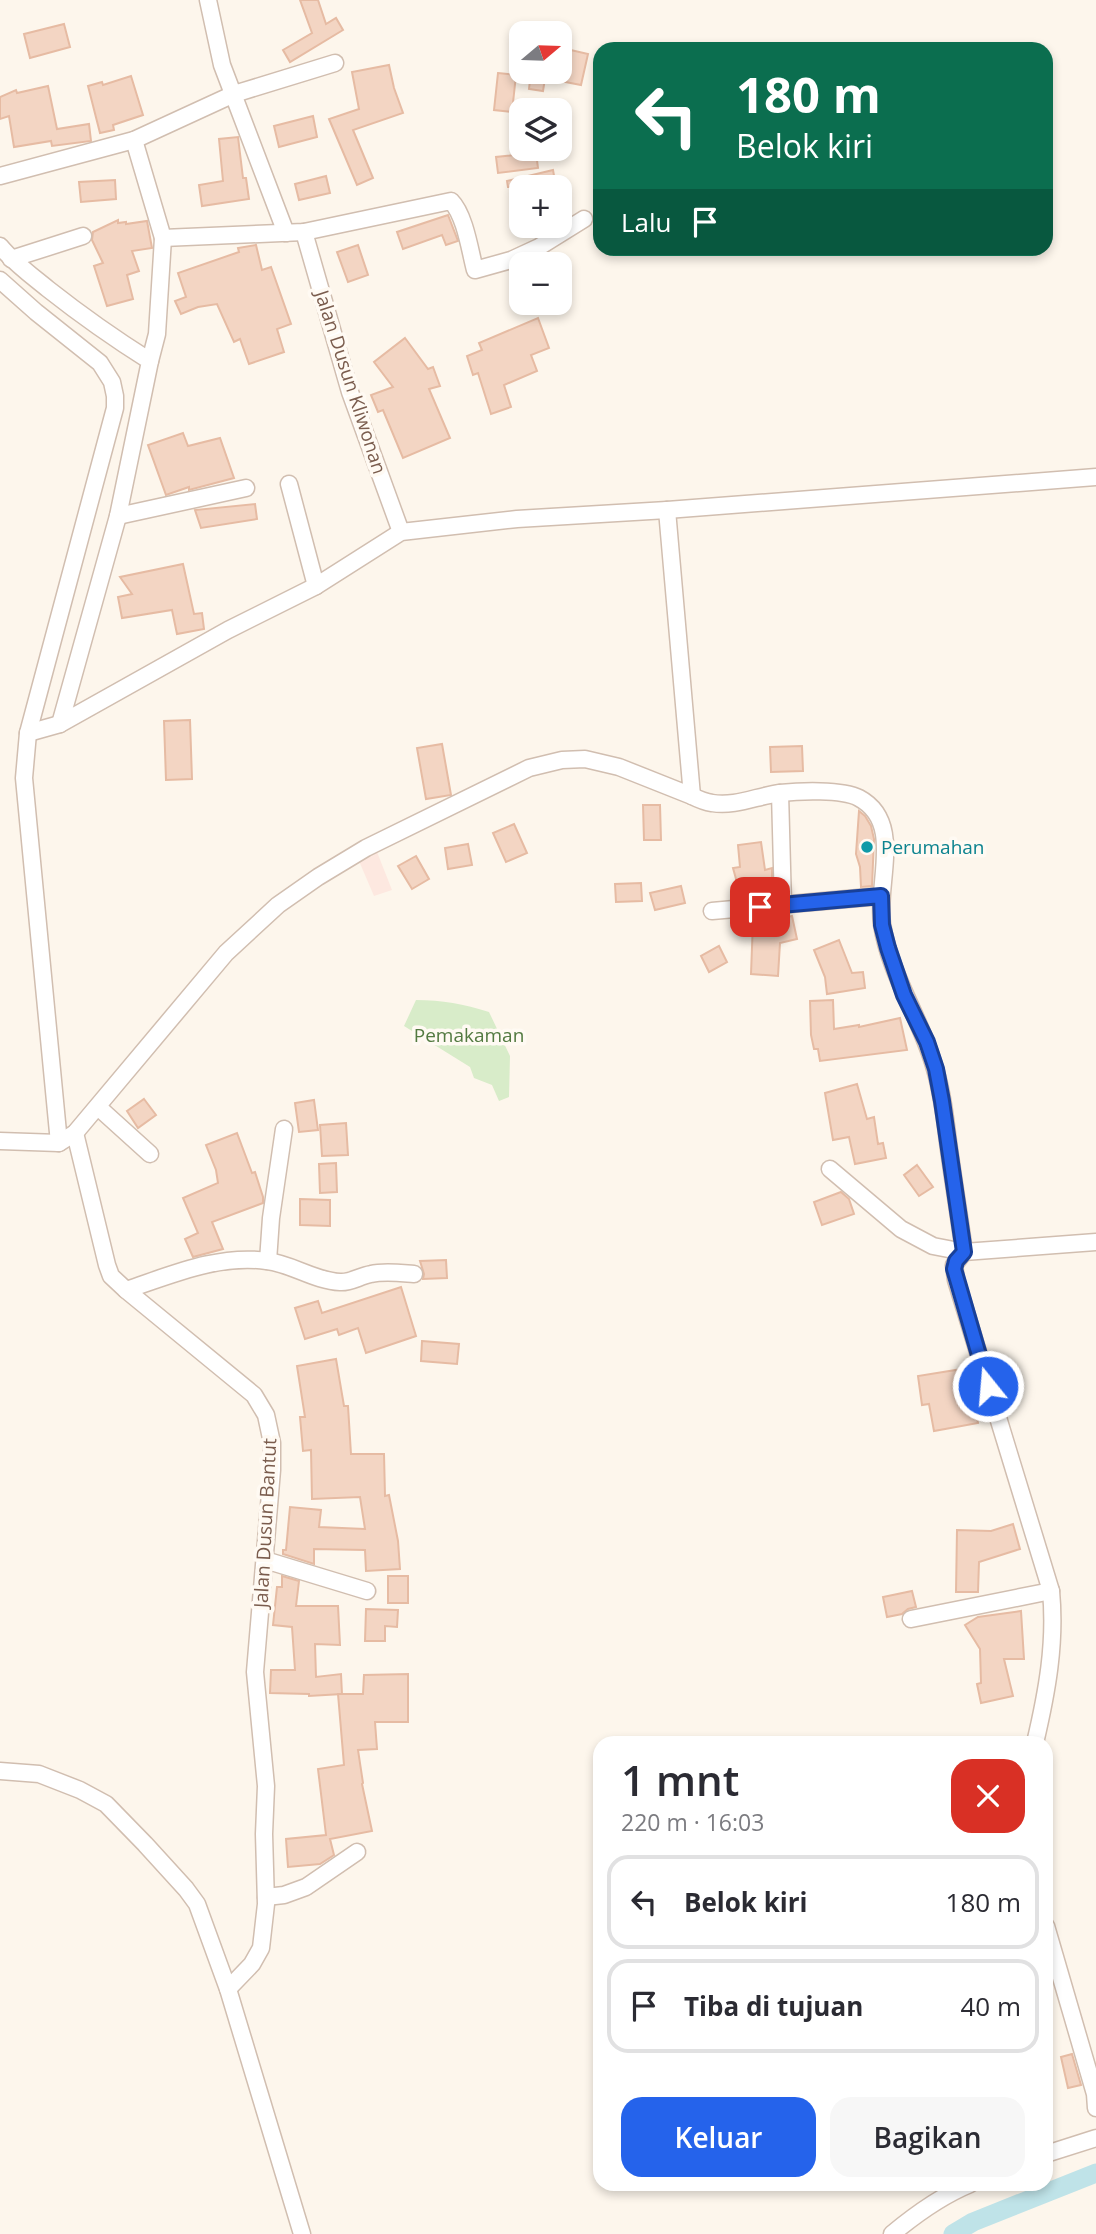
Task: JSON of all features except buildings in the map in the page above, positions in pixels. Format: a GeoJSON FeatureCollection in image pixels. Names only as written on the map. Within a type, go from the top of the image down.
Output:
{"type":"FeatureCollection","features":[{"type":"Feature","properties":{"kind":"street"},"geometry":{"type":"LineString","coordinates":[[208,0],[222,65],[285,233]]}},
{"type":"Feature","properties":{"kind":"street"},"geometry":{"type":"LineString","coordinates":[[0,176],[134,140],[234,94],[335,63]]}},
{"type":"Feature","properties":{"kind":"street"},"geometry":{"type":"LineString","coordinates":[[60,724],[118,516],[157,334],[163,238],[134,140]]}},
{"type":"Feature","properties":{"kind":"street"},"geometry":{"type":"LineString","coordinates":[[163,238],[304,232],[452,201],[461,217],[475,270],[511,260],[539,247],[584,219]]}},
{"type":"Feature","properties":{"kind":"street","name":"Jalan Dusun Kliwonan"},"geometry":{"type":"LineString","coordinates":[[304,232],[350,392],[401,532]]}},
{"type":"Feature","properties":{"kind":"street"},"geometry":{"type":"LineString","coordinates":[[11,259],[83,236]]}},
{"type":"Feature","properties":{"kind":"street"},"geometry":{"type":"LineString","coordinates":[[0,246],[11,259],[67,304],[150,361]]}},
{"type":"Feature","properties":{"kind":"street"},"geometry":{"type":"LineString","coordinates":[[0,280],[100,363],[112,382],[115,396],[115,408],[34,732],[24,759],[59,1143]]}},
{"type":"Feature","properties":{"kind":"street"},"geometry":{"type":"LineString","coordinates":[[53,325],[67,304]]}},
{"type":"Feature","properties":{"kind":"street"},"geometry":{"type":"LineString","coordinates":[[34,732],[60,724],[228,630],[316,586],[401,532],[517,519],[1096,477]]}},
{"type":"Feature","properties":{"kind":"street"},"geometry":{"type":"LineString","coordinates":[[289,485],[316,586]]}},
{"type":"Feature","properties":{"kind":"street"},"geometry":{"type":"LineString","coordinates":[[118,516],[246,488]]}},
{"type":"Feature","properties":{"kind":"street"},"geometry":{"type":"LineString","coordinates":[[667,510],[692,796]]}},
{"type":"Feature","properties":{"kind":"street"},"geometry":{"type":"LineString","coordinates":[[0,1141],[59,1143],[75,1133],[226,953],[278,905],[366,848],[530,768],[562,760],[586,759],[618,767],[711,803],[730,804],[780,793],[826,792],[855,796],[871,805],[884,827],[882,925],[904,995],[927,1042],[942,1101],[964,1252],[954,1265],[957,1280],[1051,1591],[1054,1619],[1049,1684],[1037,1736]]}},
{"type":"Feature","properties":{"kind":"street"},"geometry":{"type":"LineString","coordinates":[[780,793],[783,905]]}},
{"type":"Feature","properties":{"kind":"street"},"geometry":{"type":"LineString","coordinates":[[712,911],[881,896]]}},
{"type":"Feature","properties":{"kind":"street"},"geometry":{"type":"LineString","coordinates":[[98,1107],[150,1154]]}},
{"type":"Feature","properties":{"kind":"street"},"geometry":{"type":"LineString","coordinates":[[268,1261],[271,1218],[285,1129]]}},
{"type":"Feature","properties":{"kind":"street","name":"Jalan Dusun Bantut"},"geometry":{"type":"LineString","coordinates":[[75,1133],[111,1276],[254,1395],[270,1426],[272,1443],[265,1560],[255,1672],[266,1786],[266,1900],[261,1948],[252,1964],[228,1989]]}},
{"type":"Feature","properties":{"kind":"street"},"geometry":{"type":"LineString","coordinates":[[830,1169],[901,1229],[933,1246],[964,1252],[1096,1241]]}},
{"type":"Feature","properties":{"kind":"street"},"geometry":{"type":"LineString","coordinates":[[126,1290],[187,1269],[233,1259],[268,1261],[342,1283],[372,1273],[414,1274]]}},
{"type":"Feature","properties":{"kind":"street"},"geometry":{"type":"LineString","coordinates":[[265,1560],[366,1591]]}},
{"type":"Feature","properties":{"kind":"street"},"geometry":{"type":"LineString","coordinates":[[911,1619],[1051,1591]]}},
{"type":"Feature","properties":{"kind":"street"},"geometry":{"type":"LineString","coordinates":[[0,1771],[39,1774],[80,1790],[106,1804],[197,1904],[228,1989],[302,2234]]}},
{"type":"Feature","properties":{"kind":"street"},"geometry":{"type":"LineString","coordinates":[[266,1900],[306,1887],[357,1852]]}},
{"type":"Feature","properties":{"kind":"street"},"geometry":{"type":"LineString","coordinates":[[1053,1950],[1095,2094],[1096,2108]]}},
{"type":"Feature","properties":{"kind":"street"},"geometry":{"type":"LineString","coordinates":[[1053,2152],[1096,2138]]}},
{"type":"Feature","properties":{"kind":"street"},"geometry":{"type":"LineString","coordinates":[[892,2234],[916,2214],[954,2191]]}},
{"type":"Feature","properties":{"kind":"shaded area"},"geometry":{"type":"Polygon","coordinates":[[[377,852],[392,890],[374,896],[359,861],[377,852]]]}},
{"type":"Feature","properties":{"kind":"green space","name":"Pemakaman"},"geometry":{"type":"Polygon","coordinates":[[[416,1000],[453,1003],[489,1012],[510,1056],[509,1097],[499,1101],[492,1085],[474,1078],[470,1067],[404,1026],[416,1000]]]}},
{"type":"Feature","properties":{"kind":"waterway"},"geometry":{"type":"LineString","coordinates":[[1053,2190],[1096,2173]]}},
{"type":"Feature","properties":{"kind":"waterway"},"geometry":{"type":"LineString","coordinates":[[953,2234],[973,2222],[1051,2191]]}},
{"type":"Feature","properties":{"kind":"place","name":"Perumahan"},"geometry":{"type":"Point","coordinates":[867,847]}},
{"type":"Feature","properties":{"kind":"route"},"geometry":{"type":"LineString","coordinates":[[760,907],[881,896],[882,925],[888,948],[904,995],[927,1042],[936,1069],[964,1252],[956,1261],[954,1269],[988,1386]]}}]}
